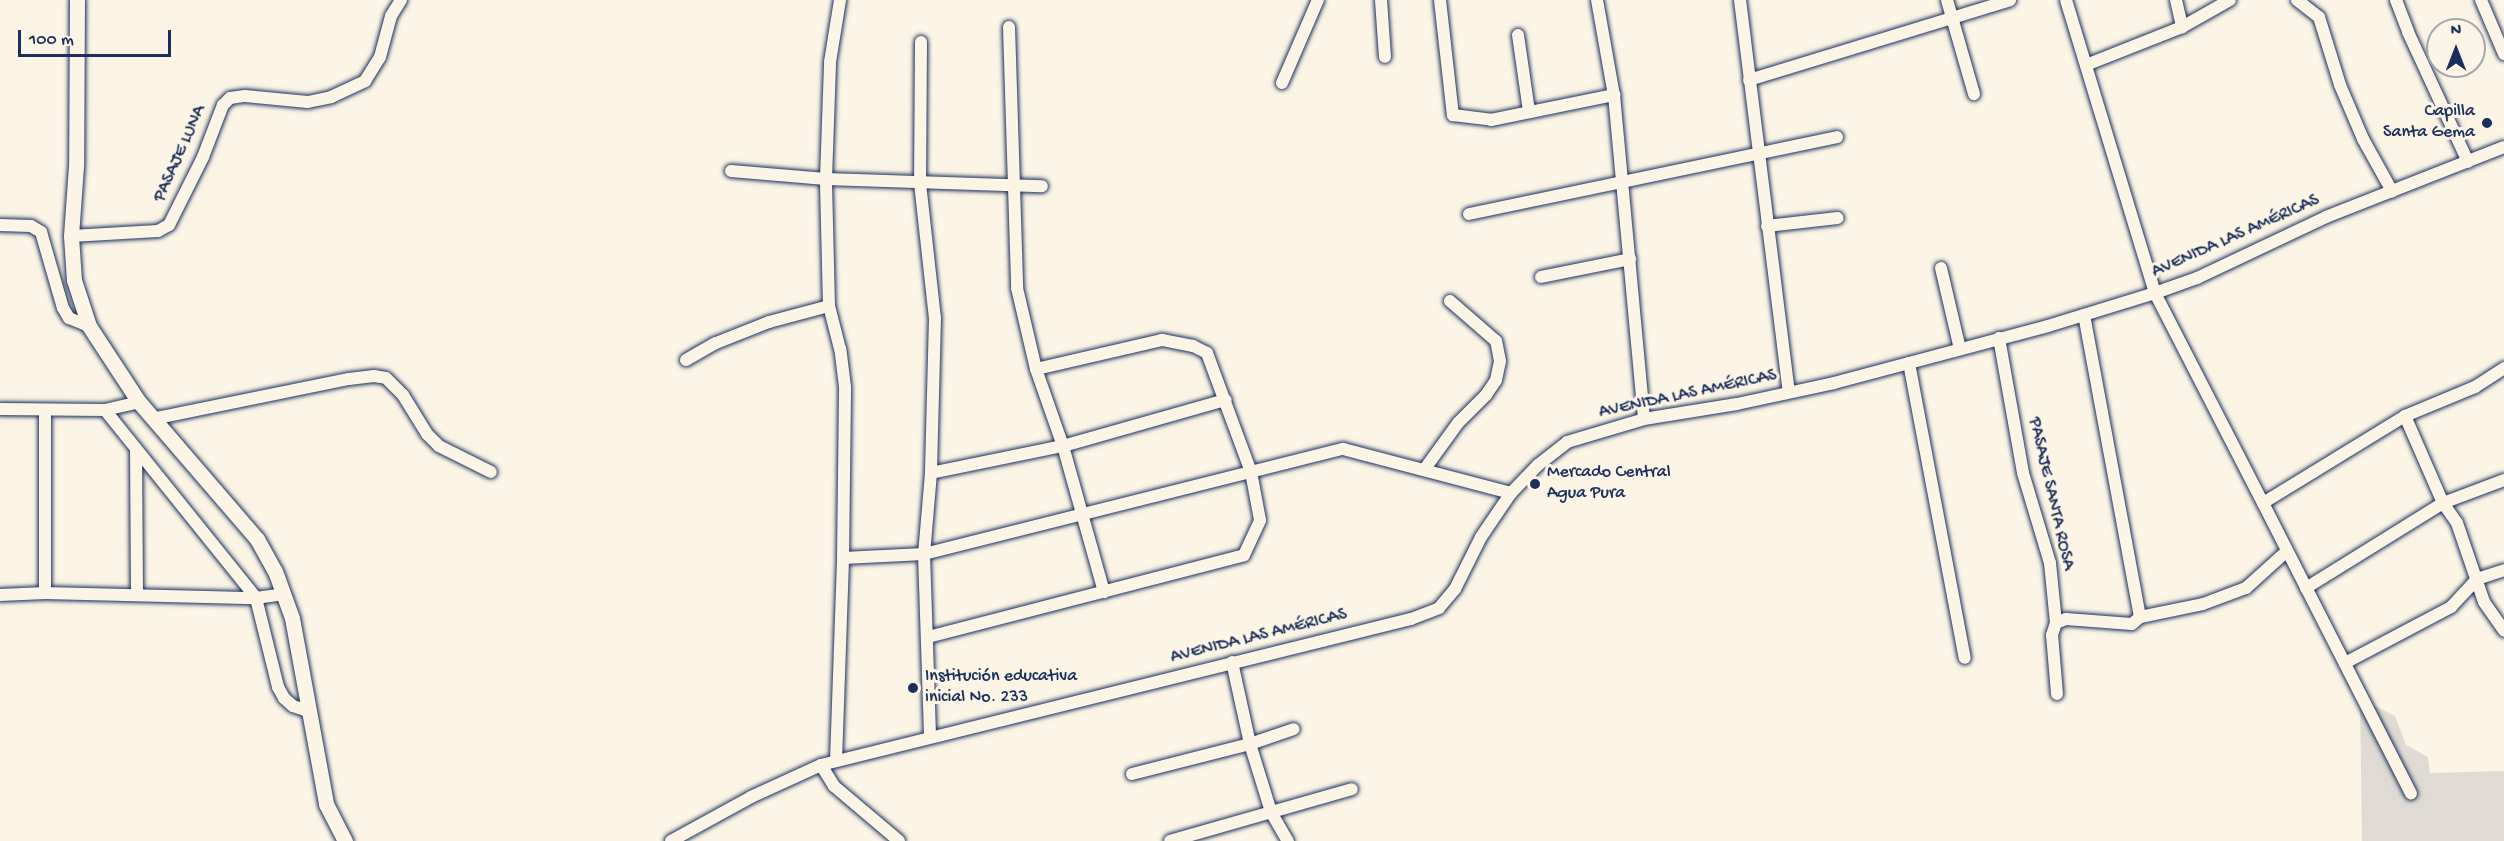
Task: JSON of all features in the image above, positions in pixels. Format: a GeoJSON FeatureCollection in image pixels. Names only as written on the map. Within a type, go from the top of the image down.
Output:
{"type":"FeatureCollection","features":[{"type":"Feature","properties":{"kind":"main road"},"geometry":{"type":"LineString","coordinates":[[77,0],[76,166],[71,236],[74,280],[89,326],[139,402],[256,539],[275,570],[292,618],[326,804],[345,841]]}},
{"type":"Feature","properties":{"kind":"street","name":"PASAJE LUNA"},"geometry":{"type":"LineString","coordinates":[[71,236],[158,231],[169,225],[204,157],[223,105],[230,98],[245,96],[308,102],[331,97],[364,81],[380,57],[391,16],[401,0]]}},
{"type":"Feature","properties":{"kind":"street"},"geometry":{"type":"LineString","coordinates":[[836,761],[843,558],[845,387],[840,349],[829,306],[826,179],[830,62],[840,0]]}},
{"type":"Feature","properties":{"kind":"street"},"geometry":{"type":"LineString","coordinates":[[1282,83],[1318,0]]}},
{"type":"Feature","properties":{"kind":"street"},"geometry":{"type":"LineString","coordinates":[[1382,0],[1385,57]]}},
{"type":"Feature","properties":{"kind":"street"},"geometry":{"type":"LineString","coordinates":[[1440,0],[1454,115],[1491,120],[1614,95]]}},
{"type":"Feature","properties":{"kind":"street"},"geometry":{"type":"LineString","coordinates":[[1597,0],[1614,95],[1644,419]]}},
{"type":"Feature","properties":{"kind":"street"},"geometry":{"type":"LineString","coordinates":[[1740,0],[1789,392]]}},
{"type":"Feature","properties":{"kind":"street"},"geometry":{"type":"LineString","coordinates":[[1947,0],[1974,94]]}},
{"type":"Feature","properties":{"kind":"street"},"geometry":{"type":"LineString","coordinates":[[1749,80],[2010,0]]}},
{"type":"Feature","properties":{"kind":"street"},"geometry":{"type":"LineString","coordinates":[[2066,0],[2155,293],[2411,793]]}},
{"type":"Feature","properties":{"kind":"street"},"geometry":{"type":"LineString","coordinates":[[2176,0],[2182,27]]}},
{"type":"Feature","properties":{"kind":"street"},"geometry":{"type":"LineString","coordinates":[[2086,65],[2182,27],[2230,0]]}},
{"type":"Feature","properties":{"kind":"street"},"geometry":{"type":"LineString","coordinates":[[2297,0],[2319,17],[2340,85],[2363,139],[2392,191]]}},
{"type":"Feature","properties":{"kind":"street"},"geometry":{"type":"LineString","coordinates":[[2397,0],[2408,33],[2468,162]]}},
{"type":"Feature","properties":{"kind":"street"},"geometry":{"type":"LineString","coordinates":[[2481,0],[2504,54]]}},
{"type":"Feature","properties":{"kind":"street"},"geometry":{"type":"LineString","coordinates":[[1009,27],[1017,288],[1036,369],[1063,446],[1104,592]]}},
{"type":"Feature","properties":{"kind":"street"},"geometry":{"type":"LineString","coordinates":[[1518,34],[1529,111]]}},
{"type":"Feature","properties":{"kind":"street"},"geometry":{"type":"LineString","coordinates":[[921,42],[920,183],[934,318],[931,473],[924,554],[930,737]]}},
{"type":"Feature","properties":{"kind":"street"},"geometry":{"type":"LineString","coordinates":[[1469,214],[1837,137]]}},
{"type":"Feature","properties":{"kind":"street","name":"AVENIDA LAS AMÉRICAS"},"geometry":{"type":"LineString","coordinates":[[671,841],[751,797],[821,765],[1411,619],[1439,608],[1455,589],[1481,537],[1511,493],[1538,465],[1567,442],[1644,419],[1737,404],[1909,363],[2155,293],[2197,278],[2326,217],[2504,147]]}},
{"type":"Feature","properties":{"kind":"street"},"geometry":{"type":"LineString","coordinates":[[731,171],[826,179],[1042,186]]}},
{"type":"Feature","properties":{"kind":"street"},"geometry":{"type":"LineString","coordinates":[[1767,226],[1838,218]]}},
{"type":"Feature","properties":{"kind":"street"},"geometry":{"type":"LineString","coordinates":[[0,225],[31,226],[41,232],[63,308],[69,318],[89,326]]}},
{"type":"Feature","properties":{"kind":"street"},"geometry":{"type":"LineString","coordinates":[[1541,277],[1630,259]]}},
{"type":"Feature","properties":{"kind":"street"},"geometry":{"type":"LineString","coordinates":[[1941,268],[1960,349]]}},
{"type":"Feature","properties":{"kind":"street"},"geometry":{"type":"LineString","coordinates":[[1424,470],[1458,423],[1486,395],[1496,381],[1500,361],[1496,341],[1450,301]]}},
{"type":"Feature","properties":{"kind":"street"},"geometry":{"type":"LineString","coordinates":[[686,360],[716,343],[769,322],[829,306]]}},
{"type":"Feature","properties":{"kind":"street"},"geometry":{"type":"LineString","coordinates":[[2084,315],[2140,617]]}},
{"type":"Feature","properties":{"kind":"street","name":"PASAJE SANTA ROSA"},"geometry":{"type":"LineString","coordinates":[[1999,338],[2023,473],[2037,512],[2050,563],[2056,623],[2052,635],[2057,694]]}},
{"type":"Feature","properties":{"kind":"street"},"geometry":{"type":"LineString","coordinates":[[928,637],[1244,555],[1260,520],[1251,472],[1207,354],[1193,346],[1170,340],[1036,369]]}},
{"type":"Feature","properties":{"kind":"street"},"geometry":{"type":"LineString","coordinates":[[1909,363],[1965,658]]}},
{"type":"Feature","properties":{"kind":"street"},"geometry":{"type":"LineString","coordinates":[[2263,503],[2404,416],[2475,387],[2504,368]]}},
{"type":"Feature","properties":{"kind":"street"},"geometry":{"type":"LineString","coordinates":[[152,419],[349,379],[380,377],[386,378],[403,395],[427,435],[439,446],[491,472]]}},
{"type":"Feature","properties":{"kind":"street"},"geometry":{"type":"LineString","coordinates":[[931,473],[1063,446],[1226,400]]}},
{"type":"Feature","properties":{"kind":"street"},"geometry":{"type":"LineString","coordinates":[[0,410],[105,410],[139,402]]}},
{"type":"Feature","properties":{"kind":"street"},"geometry":{"type":"LineString","coordinates":[[45,410],[45,593]]}},
{"type":"Feature","properties":{"kind":"street"},"geometry":{"type":"LineString","coordinates":[[105,410],[239,573],[256,598],[278,687],[284,698],[293,705],[308,711]]}},
{"type":"Feature","properties":{"kind":"street"},"geometry":{"type":"LineString","coordinates":[[2404,416],[2443,503],[2457,523],[2484,602],[2504,631]]}},
{"type":"Feature","properties":{"kind":"street"},"geometry":{"type":"LineString","coordinates":[[843,558],[924,554],[1343,449],[1511,493]]}},
{"type":"Feature","properties":{"kind":"street"},"geometry":{"type":"LineString","coordinates":[[136,450],[137,594]]}},
{"type":"Feature","properties":{"kind":"street"},"geometry":{"type":"LineString","coordinates":[[2306,588],[2443,503],[2504,480]]}},
{"type":"Feature","properties":{"kind":"street"},"geometry":{"type":"LineString","coordinates":[[2056,623],[2066,619],[2132,624],[2140,617],[2203,604],[2246,588],[2287,551]]}},
{"type":"Feature","properties":{"kind":"street"},"geometry":{"type":"LineString","coordinates":[[2345,663],[2451,607],[2477,579],[2504,570]]}},
{"type":"Feature","properties":{"kind":"street"},"geometry":{"type":"LineString","coordinates":[[0,595],[137,594],[256,598],[284,594]]}},
{"type":"Feature","properties":{"kind":"street"},"geometry":{"type":"LineString","coordinates":[[1232,662],[1250,744],[1272,812],[1288,841]]}},
{"type":"Feature","properties":{"kind":"street"},"geometry":{"type":"LineString","coordinates":[[1132,774],[1250,744],[1294,729]]}},
{"type":"Feature","properties":{"kind":"street"},"geometry":{"type":"LineString","coordinates":[[821,765],[834,786],[899,841]]}},
{"type":"Feature","properties":{"kind":"street"},"geometry":{"type":"LineString","coordinates":[[1170,841],[1352,789]]}},
{"type":"Feature","properties":{"kind":"shaded area"},"geometry":{"type":"Polygon","coordinates":[[[2360,699],[2395,716],[2406,745],[2428,757],[2430,773],[2504,771],[2504,841],[2362,841],[2360,699]]]}},
{"type":"Feature","properties":{"kind":"place","name":"Capilla Santa Gema"},"geometry":{"type":"Point","coordinates":[2487,123]}},
{"type":"Feature","properties":{"kind":"place","name":"Mercado Central Agua Pura"},"geometry":{"type":"Point","coordinates":[1535,484]}},
{"type":"Feature","properties":{"kind":"place","name":"Institución educativa inicial No. 233"},"geometry":{"type":"Point","coordinates":[913,688]}}]}
